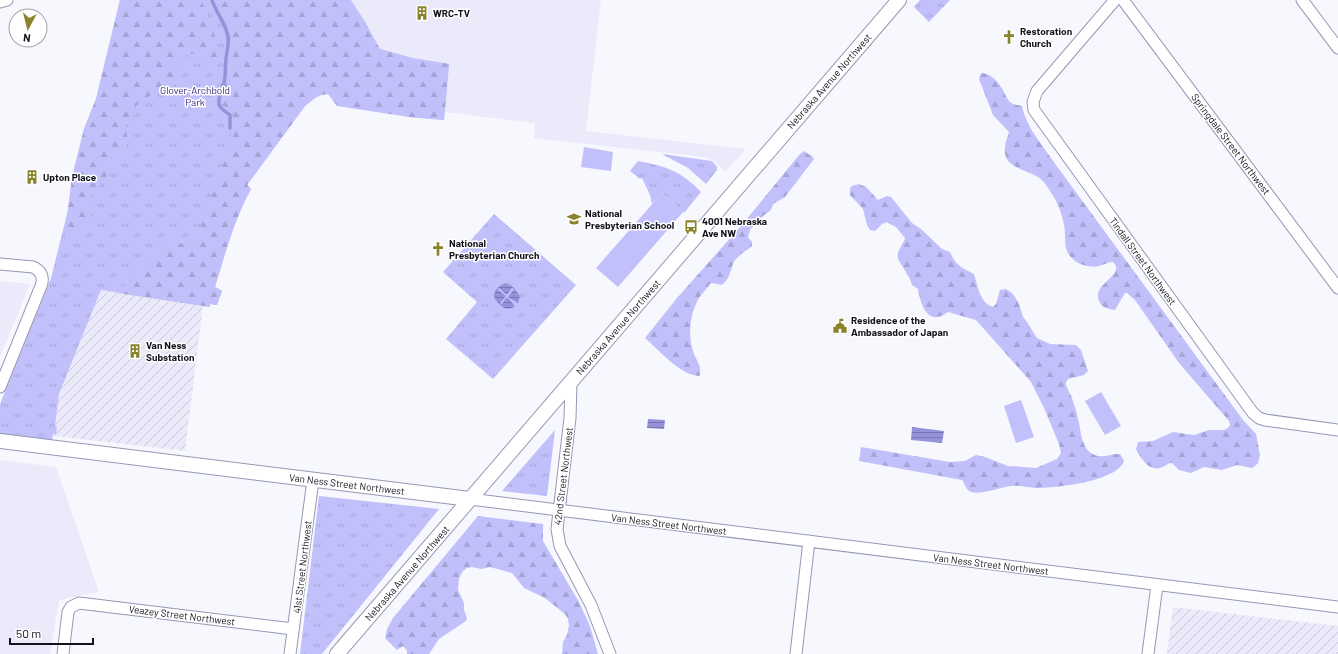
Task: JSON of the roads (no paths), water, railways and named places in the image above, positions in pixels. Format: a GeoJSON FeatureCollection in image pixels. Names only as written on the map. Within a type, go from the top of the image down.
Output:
{"type":"FeatureCollection","features":[{"type":"Feature","properties":{"kind":"main road","name":"Nebraska Avenue Northwest"},"geometry":{"type":"LineString","coordinates":[[337,654],[899,0]]}},
{"type":"Feature","properties":{"kind":"main road","name":"Van Ness Street Northwest"},"geometry":{"type":"LineString","coordinates":[[0,441],[470,499]]}},
{"type":"Feature","properties":{"kind":"street"},"geometry":{"type":"LineString","coordinates":[[0,2],[7,0]]}},
{"type":"Feature","properties":{"kind":"street","name":"Tindall Street Northwest"},"geometry":{"type":"LineString","coordinates":[[1115,0],[1037,91],[1033,102],[1034,110],[1253,413],[1259,418],[1265,420],[1338,430]]}},
{"type":"Feature","properties":{"kind":"street","name":"Springdale Street Northwest"},"geometry":{"type":"LineString","coordinates":[[1123,0],[1338,288]]}},
{"type":"Feature","properties":{"kind":"street"},"geometry":{"type":"LineString","coordinates":[[1302,0],[1338,48]]}},
{"type":"Feature","properties":{"kind":"street"},"geometry":{"type":"LineString","coordinates":[[0,264],[37,269],[41,274],[43,282],[0,387]]}},
{"type":"Feature","properties":{"kind":"street","name":"42nd Street Northwest"},"geometry":{"type":"LineString","coordinates":[[571,383],[570,418],[557,529],[559,543],[591,605],[610,654]]}},
{"type":"Feature","properties":{"kind":"street","name":"41st Street Northwest"},"geometry":{"type":"LineString","coordinates":[[290,654],[313,480]]}},
{"type":"Feature","properties":{"kind":"street","name":"Van Ness Street Northwest"},"geometry":{"type":"LineString","coordinates":[[470,499],[1338,607]]}},
{"type":"Feature","properties":{"kind":"street"},"geometry":{"type":"LineString","coordinates":[[796,654],[809,541]]}},
{"type":"Feature","properties":{"kind":"street"},"geometry":{"type":"LineString","coordinates":[[1148,654],[1157,585]]}},
{"type":"Feature","properties":{"kind":"street","name":"Veazey Street Northwest"},"geometry":{"type":"LineString","coordinates":[[63,654],[68,612],[71,607],[79,603],[293,629]]}},
{"type":"Feature","properties":{"kind":"waterway"},"geometry":{"type":"LineString","coordinates":[[212,0],[225,27],[228,37],[225,80],[219,104],[223,110],[230,115],[230,128]]}},
{"type":"Feature","properties":{"kind":"place","name":"WRC-TV"},"geometry":{"type":"Point","coordinates":[422,13]}},
{"type":"Feature","properties":{"kind":"place","name":"Restoration Church"},"geometry":{"type":"Point","coordinates":[1009,37]}},
{"type":"Feature","properties":{"kind":"place","name":"Upton Place"},"geometry":{"type":"Point","coordinates":[32,177]}},
{"type":"Feature","properties":{"kind":"place","name":"National Presbyterian School"},"geometry":{"type":"Point","coordinates":[574,219]}},
{"type":"Feature","properties":{"kind":"place","name":"4001 Nebraska Ave NW"},"geometry":{"type":"Point","coordinates":[691,227]}},
{"type":"Feature","properties":{"kind":"place","name":"National Presbyterian Church"},"geometry":{"type":"Point","coordinates":[438,249]}},
{"type":"Feature","properties":{"kind":"place","name":"Residence of the Ambassador of Japan"},"geometry":{"type":"Point","coordinates":[840,326]}},
{"type":"Feature","properties":{"kind":"place","name":"Van Ness Substation"},"geometry":{"type":"Point","coordinates":[135,351]}},
{"type":"Feature","properties":{"kind":"park label","name":"Glover-Archbold Park"},"geometry":{"type":"Point","coordinates":[195,96]}}]}
